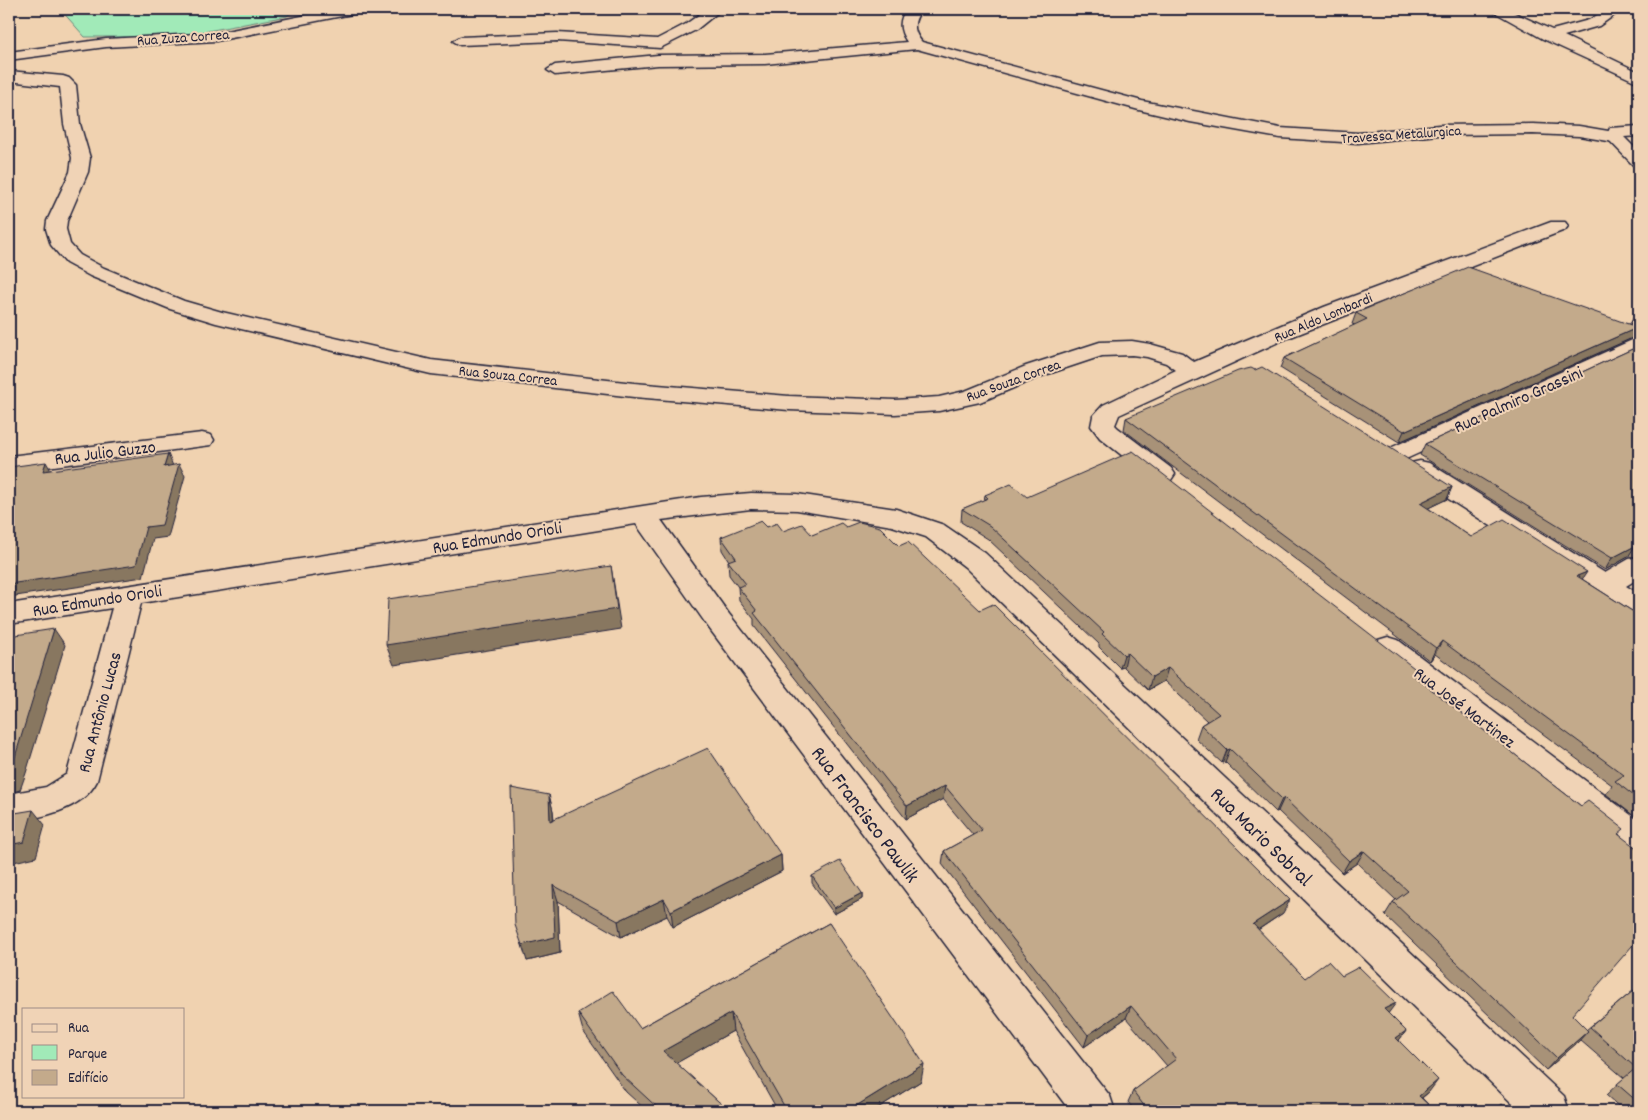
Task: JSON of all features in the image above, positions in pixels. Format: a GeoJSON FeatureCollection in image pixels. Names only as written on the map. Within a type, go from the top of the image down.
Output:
{"type":"FeatureCollection","features":[{"type":"Feature","properties":{"kind":"street","name":"Rua Zuza Correa"},"geometry":{"type":"LineString","coordinates":[[9,56],[106,43],[216,37],[357,9]]}},
{"type":"Feature","properties":{"kind":"street"},"geometry":{"type":"LineString","coordinates":[[460,41],[557,37],[660,44],[691,27],[715,9]]}},
{"type":"Feature","properties":{"kind":"street"},"geometry":{"type":"LineString","coordinates":[[916,9],[908,17],[906,25],[907,32],[917,45]]}},
{"type":"Feature","properties":{"kind":"street"},"geometry":{"type":"LineString","coordinates":[[1496,9],[1548,36],[1639,78]]}},
{"type":"Feature","properties":{"kind":"street"},"geometry":{"type":"LineString","coordinates":[[1548,36],[1594,23],[1619,10]]}},
{"type":"Feature","properties":{"kind":"street"},"geometry":{"type":"LineString","coordinates":[[555,70],[658,60],[765,59],[917,45]]}},
{"type":"Feature","properties":{"kind":"street","name":"Travessa Metalurgica"},"geometry":{"type":"LineString","coordinates":[[917,45],[1190,118],[1280,134],[1334,138],[1393,136],[1439,130],[1523,129],[1573,131],[1614,137]]}},
{"type":"Feature","properties":{"kind":"street","name":"Rua Souza Correa"},"geometry":{"type":"LineString","coordinates":[[9,76],[63,81],[68,85],[72,124],[81,158],[79,172],[57,221],[56,229],[61,245],[73,259],[97,272],[177,305],[216,317],[431,367],[634,390],[835,406],[895,408],[948,402],[972,397],[1034,372],[1100,349],[1117,347],[1132,348],[1166,356],[1191,370]]}},
{"type":"Feature","properties":{"kind":"street"},"geometry":{"type":"LineString","coordinates":[[1638,130],[1616,132],[1614,137],[1639,161]]}},
{"type":"Feature","properties":{"kind":"street","name":"Rua Aldo Lombardi"},"geometry":{"type":"LineString","coordinates":[[1182,489],[1108,433],[1103,426],[1105,416],[1111,410],[1191,370],[1237,353],[1364,298],[1558,226]]}},
{"type":"Feature","properties":{"kind":"street","name":"Rua Palmiro Grassini"},"geometry":{"type":"LineString","coordinates":[[1605,585],[1388,449],[1639,344]]}},
{"type":"Feature","properties":{"kind":"street"},"geometry":{"type":"LineString","coordinates":[[1237,353],[1262,369]]}},
{"type":"Feature","properties":{"kind":"street","name":"Rua Julio Guzzo"},"geometry":{"type":"LineString","coordinates":[[9,464],[202,440]]}},
{"type":"Feature","properties":{"kind":"street","name":"Rua Edmundo Orioli"},"geometry":{"type":"LineString","coordinates":[[9,614],[643,514],[751,501],[842,508],[896,518],[934,531],[976,560]]}},
{"type":"Feature","properties":{"kind":"street","name":"Rua Francisco Pawlik"},"geometry":{"type":"LineString","coordinates":[[643,514],[719,621],[1095,1111]]}},
{"type":"Feature","properties":{"kind":"street","name":"Rua Mario Sobral"},"geometry":{"type":"LineString","coordinates":[[976,560],[1549,1111]]}},
{"type":"Feature","properties":{"kind":"street"},"geometry":{"type":"LineString","coordinates":[[1639,566],[1605,585],[1639,607]]}},
{"type":"Feature","properties":{"kind":"street","name":"Rua Antônio Lucas"},"geometry":{"type":"LineString","coordinates":[[9,808],[58,798],[81,781],[129,595]]}},
{"type":"Feature","properties":{"kind":"street","name":"Rua José Martinez"},"geometry":{"type":"LineString","coordinates":[[1368,633],[1639,840]]}},
{"type":"Feature","properties":{"kind":"green space"},"geometry":{"type":"Polygon","coordinates":[[[60,9],[296,9],[287,16],[176,37],[85,37],[60,9]]]}},
{"type":"Feature","properties":{"kind":"building"},"geometry":{"type":"Polygon","coordinates":[[[1468,267],[1631,325],[1635,315],[1639,317],[1639,327],[1404,431],[1284,358],[1367,319],[1356,313],[1468,267]]]}},
{"type":"Feature","properties":{"kind":"building"},"geometry":{"type":"Polygon","coordinates":[[[1639,346],[1639,545],[1612,558],[1425,444],[1639,346]]]}},
{"type":"Feature","properties":{"kind":"building"},"geometry":{"type":"Polygon","coordinates":[[[1262,367],[1452,487],[1420,503],[1471,537],[1504,519],[1587,572],[1577,576],[1632,611],[1639,607],[1639,800],[1615,781],[1624,775],[1442,641],[1436,648],[1126,418],[1238,371],[1251,368],[1255,370],[1262,367]]]}},
{"type":"Feature","properties":{"kind":"building"},"geometry":{"type":"Polygon","coordinates":[[[1133,451],[1418,671],[1414,676],[1581,806],[1588,801],[1624,829],[1618,834],[1639,850],[1639,938],[1572,1015],[1588,1031],[1557,1058],[1393,902],[1408,891],[1364,851],[1349,861],[1284,798],[1282,799],[1230,749],[1227,750],[1201,725],[1219,714],[1168,668],[1152,677],[1127,653],[1124,655],[1102,634],[1104,632],[990,526],[962,509],[988,498],[985,495],[1011,484],[1027,497],[1133,451]]]}},
{"type":"Feature","properties":{"kind":"building"},"geometry":{"type":"Polygon","coordinates":[[[168,454],[164,467],[179,464],[162,525],[146,527],[136,565],[9,584],[9,467],[46,462],[43,471],[168,454]]]}},
{"type":"Feature","properties":{"kind":"building"},"geometry":{"type":"Polygon","coordinates":[[[761,521],[767,527],[777,523],[783,531],[802,524],[812,535],[841,523],[846,527],[859,522],[880,527],[899,546],[908,542],[980,610],[993,604],[1290,900],[1253,924],[1305,978],[1328,961],[1342,976],[1359,967],[1396,1003],[1384,1009],[1406,1031],[1396,1038],[1438,1080],[1419,1096],[1435,1111],[1148,1111],[1133,1091],[1176,1059],[1131,1006],[1088,1035],[944,851],[982,830],[945,786],[907,806],[754,613],[757,611],[738,587],[746,584],[728,561],[736,558],[721,537],[761,521]]]}},
{"type":"Feature","properties":{"kind":"building"},"geometry":{"type":"Polygon","coordinates":[[[611,566],[617,609],[386,645],[388,599],[611,566]]]}},
{"type":"Feature","properties":{"kind":"building"},"geometry":{"type":"Polygon","coordinates":[[[54,629],[15,757],[9,772],[9,636],[54,629]]]}},
{"type":"Feature","properties":{"kind":"building"},"geometry":{"type":"Polygon","coordinates":[[[708,748],[781,855],[671,911],[664,899],[618,921],[553,885],[555,937],[522,945],[515,925],[511,788],[549,795],[550,821],[708,748]]]}},
{"type":"Feature","properties":{"kind":"building"},"geometry":{"type":"Polygon","coordinates":[[[33,810],[24,842],[9,845],[9,814],[33,810]]]}},
{"type":"Feature","properties":{"kind":"building"},"geometry":{"type":"Polygon","coordinates":[[[840,861],[862,893],[834,908],[812,876],[840,861]]]}},
{"type":"Feature","properties":{"kind":"building"},"geometry":{"type":"Polygon","coordinates":[[[829,923],[924,1064],[848,1111],[787,1111],[731,1013],[663,1051],[729,1111],[661,1111],[622,1075],[578,1013],[613,991],[640,1028],[829,923]]]}},
{"type":"Feature","properties":{"kind":"building"},"geometry":{"type":"Polygon","coordinates":[[[1639,986],[1639,1103],[1617,1084],[1636,1068],[1590,1027],[1639,986]]]}},
{"type":"Feature","properties":{"kind":"building"},"geometry":{"type":"Polygon","coordinates":[[[1502,1104],[1510,1111],[1494,1111],[1502,1104]]]}}]}
